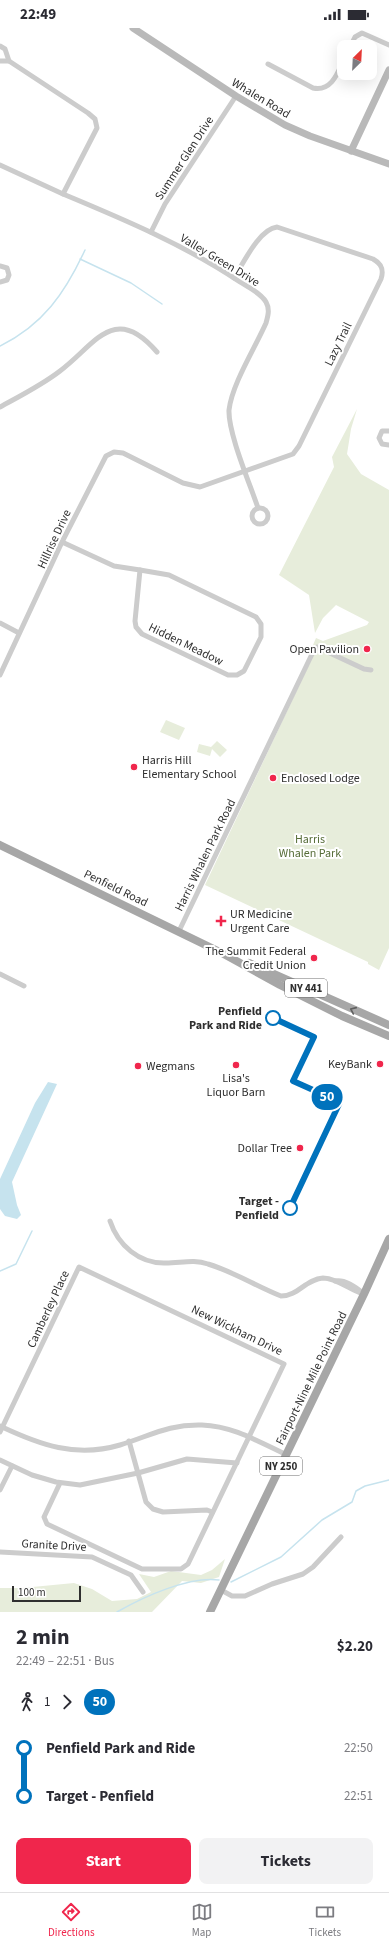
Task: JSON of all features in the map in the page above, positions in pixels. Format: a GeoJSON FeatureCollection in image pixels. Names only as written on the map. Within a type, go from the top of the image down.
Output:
{"type":"FeatureCollection","features":[{"type":"Feature","properties":{"kind":"main road","name":"Penfield Road"},"geometry":{"type":"LineString","coordinates":[[0,844],[222,953],[274,982],[342,1016],[389,1036]]}},
{"type":"Feature","properties":{"kind":"main road","name":"Penfield Road"},"geometry":{"type":"LineString","coordinates":[[222,953],[272,973],[389,1025]]}},
{"type":"Feature","properties":{"kind":"main road","name":"Fairport-Nine Mile Point Road"},"geometry":{"type":"LineString","coordinates":[[210,1612],[287,1455],[389,1239]]}},
{"type":"Feature","properties":{"kind":"street","name":"Whalen Road"},"geometry":{"type":"LineString","coordinates":[[134,28],[236,96],[295,130],[389,164]]}},
{"type":"Feature","properties":{"kind":"street"},"geometry":{"type":"LineString","coordinates":[[354,40],[355,37],[362,33],[389,45]]}},
{"type":"Feature","properties":{"kind":"street"},"geometry":{"type":"LineString","coordinates":[[0,46],[5,49],[9,61],[88,113],[97,123],[96,132],[72,173],[62,194]]}},
{"type":"Feature","properties":{"kind":"street"},"geometry":{"type":"LineString","coordinates":[[0,62],[9,61]]}},
{"type":"Feature","properties":{"kind":"street"},"geometry":{"type":"LineString","coordinates":[[268,64],[313,88],[320,88],[329,85],[337,74]]}},
{"type":"Feature","properties":{"kind":"street"},"geometry":{"type":"LineString","coordinates":[[351,150],[389,70]]}},
{"type":"Feature","properties":{"kind":"street","name":"Summer Glen Drive"},"geometry":{"type":"LineString","coordinates":[[151,232],[165,204],[236,96]]}},
{"type":"Feature","properties":{"kind":"street","name":"Valley Green Drive"},"geometry":{"type":"LineString","coordinates":[[0,165],[62,194],[151,232],[234,278],[262,298],[268,307],[266,323],[235,390],[229,411],[232,431],[246,472]]}},
{"type":"Feature","properties":{"kind":"street","name":"Lazy Trail"},"geometry":{"type":"LineString","coordinates":[[151,466],[183,483],[200,487],[246,472],[296,452],[381,279],[382,271],[380,264],[373,259],[277,227],[269,229],[261,236],[234,278]]}},
{"type":"Feature","properties":{"kind":"street"},"geometry":{"type":"LineString","coordinates":[[0,266],[6,268],[9,272],[7,280],[0,282]]}},
{"type":"Feature","properties":{"kind":"street"},"geometry":{"type":"LineString","coordinates":[[0,407],[57,374],[95,338],[104,332],[121,330],[136,334],[148,341],[157,352]]}},
{"type":"Feature","properties":{"kind":"street"},"geometry":{"type":"LineString","coordinates":[[389,430],[382,431],[379,438],[382,444],[389,445]]}},
{"type":"Feature","properties":{"kind":"street","name":"Hillrise Drive"},"geometry":{"type":"LineString","coordinates":[[0,675],[62,542],[106,456],[118,452],[151,466]]}},
{"type":"Feature","properties":{"kind":"street"},"geometry":{"type":"LineString","coordinates":[[246,472],[258,508]]}},
{"type":"Feature","properties":{"kind":"street","name":"Hidden Meadow"},"geometry":{"type":"LineString","coordinates":[[62,542],[114,566],[140,570],[168,575],[256,617],[261,624],[262,632],[244,671],[237,675],[228,675],[142,634],[136,627],[135,622],[140,570]]}},
{"type":"Feature","properties":{"kind":"street"},"geometry":{"type":"LineString","coordinates":[[0,623],[19,633]]}},
{"type":"Feature","properties":{"kind":"street","name":"Harris Whalen Park Road"},"geometry":{"type":"LineString","coordinates":[[178,931],[317,646],[364,669],[371,670]]}},
{"type":"Feature","properties":{"kind":"street"},"geometry":{"type":"LineString","coordinates":[[0,974],[24,986]]}},
{"type":"Feature","properties":{"kind":"street"},"geometry":{"type":"LineString","coordinates":[[110,1220],[118,1240],[129,1251],[142,1259],[166,1263],[194,1261],[209,1264],[281,1296],[292,1295],[314,1280],[326,1278],[335,1281],[357,1293],[364,1294]]}},
{"type":"Feature","properties":{"kind":"street","name":"Camberley Place"},"geometry":{"type":"LineString","coordinates":[[1,1428],[79,1267],[152,1300]]}},
{"type":"Feature","properties":{"kind":"street","name":"New Wickham Drive"},"geometry":{"type":"LineString","coordinates":[[60,1483],[44,1517],[47,1524],[142,1568],[181,1569],[188,1564],[284,1364],[152,1300]]}},
{"type":"Feature","properties":{"kind":"street"},"geometry":{"type":"LineString","coordinates":[[1,1428],[43,1445],[72,1450],[107,1448],[129,1442],[158,1430],[190,1425],[221,1427],[250,1436],[287,1455]]}},
{"type":"Feature","properties":{"kind":"street"},"geometry":{"type":"LineString","coordinates":[[129,1442],[146,1502],[154,1509],[163,1512],[208,1510],[212,1512]]}},
{"type":"Feature","properties":{"kind":"street"},"geometry":{"type":"LineString","coordinates":[[0,1460],[32,1476],[60,1483],[80,1485],[138,1473],[186,1459],[237,1463]]}},
{"type":"Feature","properties":{"kind":"street"},"geometry":{"type":"LineString","coordinates":[[0,1490],[12,1466]]}},
{"type":"Feature","properties":{"kind":"street"},"geometry":{"type":"LineString","coordinates":[[221,1590],[232,1596],[245,1596],[272,1584],[303,1574],[313,1567],[341,1537]]}},
{"type":"Feature","properties":{"kind":"street","name":"Granite Drive"},"geometry":{"type":"LineString","coordinates":[[0,1552],[92,1557],[131,1575],[143,1592]]}},
{"type":"Feature","properties":{"kind":"green space","name":"Harris Whalen Park"},"geometry":{"type":"Polygon","coordinates":[[[357,409],[351,429],[347,454],[361,474],[389,490],[389,948],[379,970],[368,964],[368,962],[205,885],[314,654],[310,652],[316,638],[323,641],[367,625],[369,622],[336,605],[323,618],[315,633],[309,595],[279,575],[334,467],[332,457],[357,409]]]}},
{"type":"Feature","properties":{"kind":"green space"},"geometry":{"type":"Polygon","coordinates":[[[166,720],[185,728],[179,740],[160,732],[166,720]]]}},
{"type":"Feature","properties":{"kind":"green space"},"geometry":{"type":"Polygon","coordinates":[[[217,741],[227,750],[220,757],[212,749],[210,756],[197,752],[199,744],[211,747],[217,741]]]}},
{"type":"Feature","properties":{"kind":"green space"},"geometry":{"type":"Polygon","coordinates":[[[225,1559],[219,1577],[201,1583],[182,1581],[152,1612],[0,1612],[0,1588],[22,1588],[74,1583],[92,1589],[112,1601],[137,1599],[151,1592],[139,1574],[154,1577],[171,1571],[201,1575],[212,1570],[225,1559]]]}},
{"type":"Feature","properties":{"kind":"water"},"geometry":{"type":"Polygon","coordinates":[[[48,1082],[57,1084],[12,1182],[17,1205],[21,1215],[17,1219],[5,1216],[0,1209],[0,1179],[35,1103],[48,1082]]]}},
{"type":"Feature","properties":{"kind":"waterway"},"geometry":{"type":"LineString","coordinates":[[0,346],[15,338],[41,318],[61,294],[85,250]]}},
{"type":"Feature","properties":{"kind":"waterway"},"geometry":{"type":"LineString","coordinates":[[80,259],[131,283],[162,304]]}},
{"type":"Feature","properties":{"kind":"waterway"},"geometry":{"type":"LineString","coordinates":[[0,1271],[16,1264],[32,1231]]}},
{"type":"Feature","properties":{"kind":"waterway"},"geometry":{"type":"LineString","coordinates":[[231,1582],[281,1557],[322,1520],[352,1502],[356,1491],[365,1486],[389,1480]]}},
{"type":"Feature","properties":{"kind":"waterway"},"geometry":{"type":"LineString","coordinates":[[117,1612],[153,1594],[180,1584],[194,1581],[219,1580]]}},
{"type":"Feature","properties":{"kind":"bus line","name":"50"},"geometry":{"type":"LineString","coordinates":[[273,1018],[314,1037],[293,1081],[340,1102],[290,1208]]}},
{"type":"Feature","properties":{"kind":"place","name":"Open Pavilion"},"geometry":{"type":"Point","coordinates":[367,649]}},
{"type":"Feature","properties":{"kind":"place","name":"Harris Hill Elementary School"},"geometry":{"type":"Point","coordinates":[134,767]}},
{"type":"Feature","properties":{"kind":"place","name":"Enclosed Lodge"},"geometry":{"type":"Point","coordinates":[273,778]}},
{"type":"Feature","properties":{"kind":"place","name":"UR Medicine Urgent Care"},"geometry":{"type":"Point","coordinates":[221,921]}},
{"type":"Feature","properties":{"kind":"place","name":"The Summit Federal Credit Union"},"geometry":{"type":"Point","coordinates":[314,958]}},
{"type":"Feature","properties":{"kind":"place","name":"Penfield Park and Ride"},"geometry":{"type":"Point","coordinates":[273,1018]}},
{"type":"Feature","properties":{"kind":"place","name":"KeyBank"},"geometry":{"type":"Point","coordinates":[380,1064]}},
{"type":"Feature","properties":{"kind":"place","name":"Lisa's Liquor Barn"},"geometry":{"type":"Point","coordinates":[236,1065]}},
{"type":"Feature","properties":{"kind":"place","name":"Wegmans"},"geometry":{"type":"Point","coordinates":[138,1066]}},
{"type":"Feature","properties":{"kind":"place","name":"Dollar Tree"},"geometry":{"type":"Point","coordinates":[300,1148]}},
{"type":"Feature","properties":{"kind":"place","name":"Target - Penfield"},"geometry":{"type":"Point","coordinates":[290,1208]}}]}
